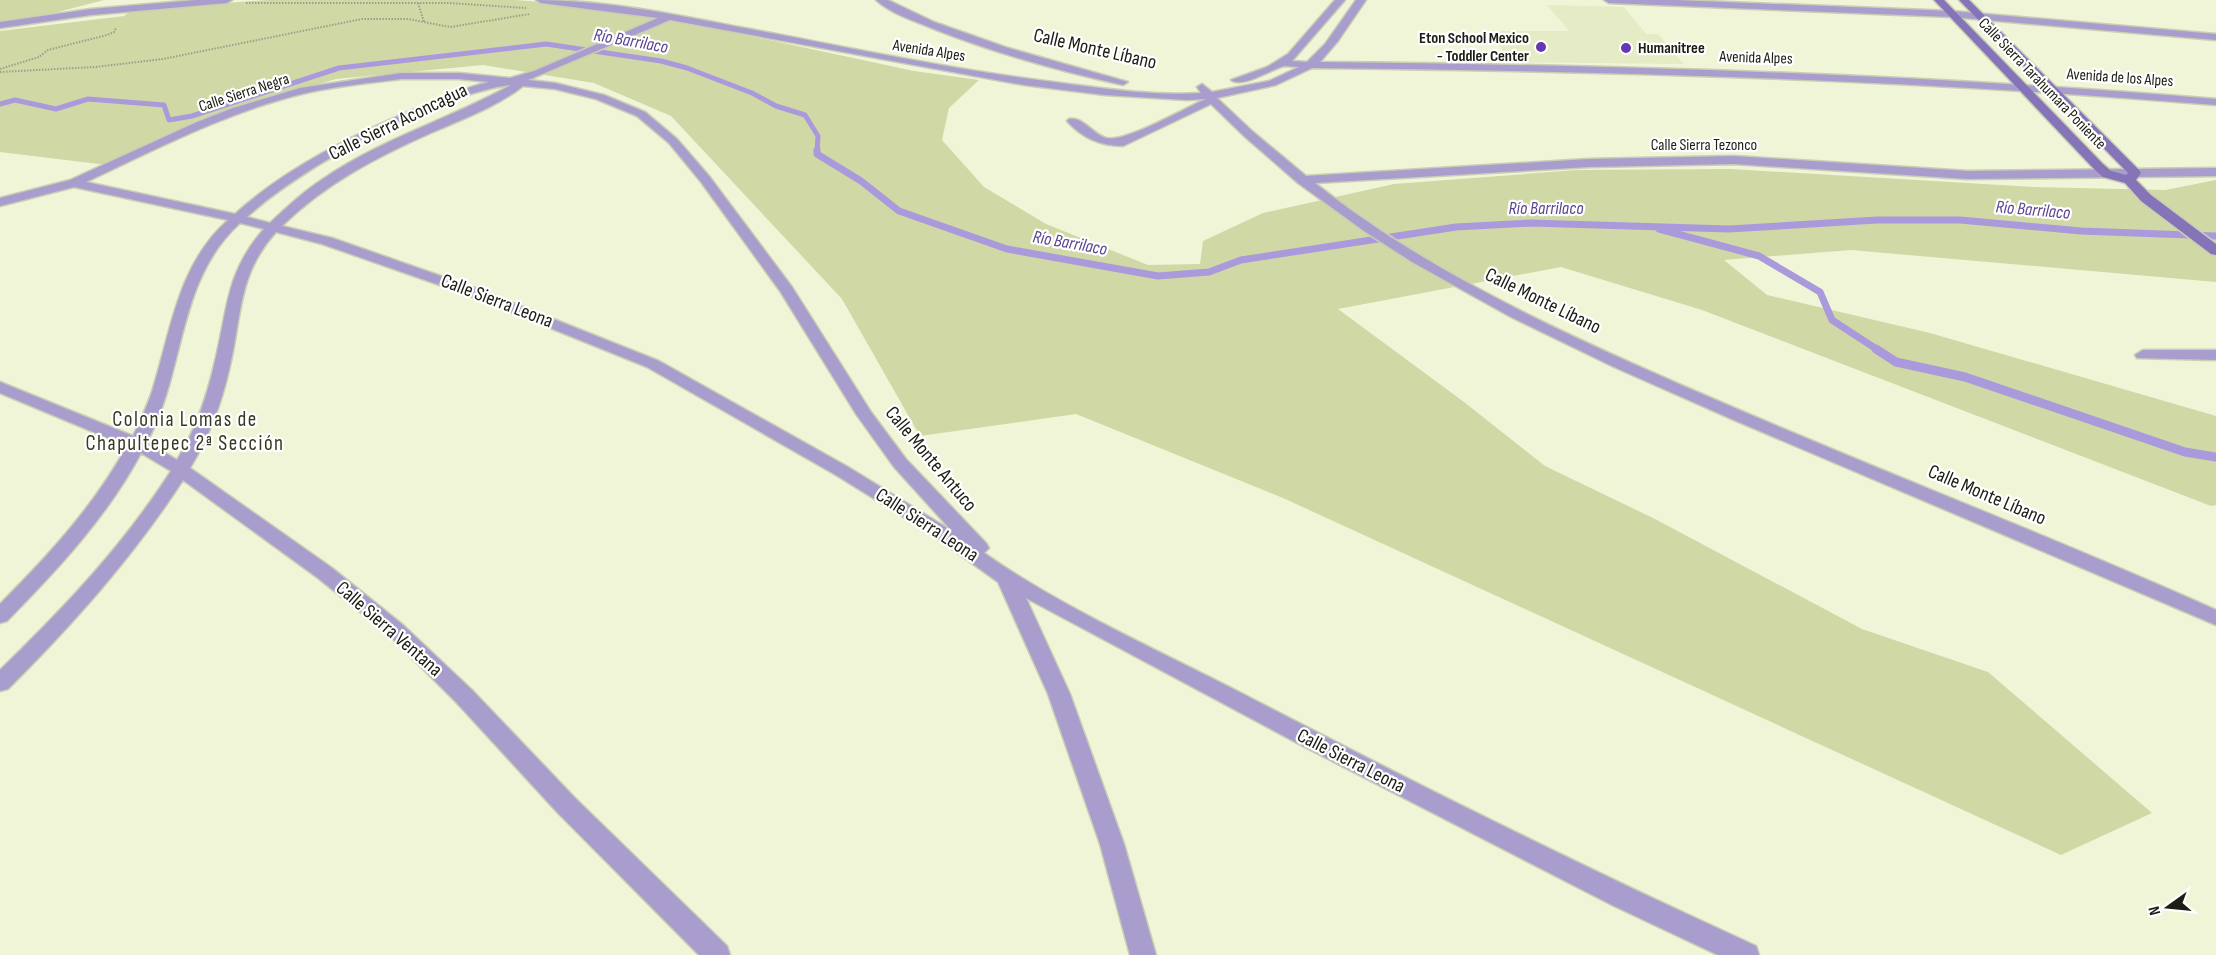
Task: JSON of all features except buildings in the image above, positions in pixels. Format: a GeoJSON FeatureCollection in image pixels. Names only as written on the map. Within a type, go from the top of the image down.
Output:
{"type":"FeatureCollection","features":[{"type":"Feature","properties":{"kind":"street"},"geometry":{"type":"LineString","coordinates":[[51,18],[120,0]]}},
{"type":"Feature","properties":{"kind":"street"},"geometry":{"type":"LineString","coordinates":[[0,25],[227,0]]}},
{"type":"Feature","properties":{"kind":"street","name":"Avenida Alpes"},"geometry":{"type":"LineString","coordinates":[[541,0],[723,26],[889,60],[1052,87],[1158,96],[1207,94],[1255,87],[1298,72],[1309,65]]}},
{"type":"Feature","properties":{"kind":"street","name":"Calle Monte Líbano"},"geometry":{"type":"LineString","coordinates":[[881,0],[910,15],[984,44],[1117,81],[1207,94],[1331,204],[1378,236],[1478,295],[1570,341],[1726,411],[2216,618]]}},
{"type":"Feature","properties":{"kind":"street"},"geometry":{"type":"LineString","coordinates":[[1073,121],[1094,140],[1123,142],[1207,94],[1283,63],[1300,48],[1340,0]]}},
{"type":"Feature","properties":{"kind":"street"},"geometry":{"type":"LineString","coordinates":[[1309,65],[1324,50],[1361,0]]}},
{"type":"Feature","properties":{"kind":"street"},"geometry":{"type":"LineString","coordinates":[[1609,0],[1980,15],[2216,37]]}},
{"type":"Feature","properties":{"kind":"street","name":"Calle Sierra Tarahumara Poniente"},"geometry":{"type":"LineString","coordinates":[[1939,0],[2107,174]]}},
{"type":"Feature","properties":{"kind":"street","name":"Calle Sierra Tarahumara Poniente"},"geometry":{"type":"LineString","coordinates":[[1964,0],[2054,89],[2132,176],[2146,198],[2216,251]]}},
{"type":"Feature","properties":{"kind":"street","name":"Calle Sierra Aconcagua"},"geometry":{"type":"LineString","coordinates":[[0,683],[104,576],[151,516],[181,470],[205,423],[218,385],[229,336],[233,303],[243,268],[271,228],[293,206],[333,177],[379,150],[473,109],[524,78],[667,18]]}},
{"type":"Feature","properties":{"kind":"street","name":"Avenida Alpes"},"geometry":{"type":"LineString","coordinates":[[1283,63],[1654,69],[2021,87]]}},
{"type":"Feature","properties":{"kind":"street","name":"Calle Sierra Negra"},"geometry":{"type":"LineString","coordinates":[[0,202],[74,183],[201,124],[263,101],[304,90],[367,80],[428,75],[524,78]]}},
{"type":"Feature","properties":{"kind":"street","name":"Calle Sierra Aconcagua"},"geometry":{"type":"LineString","coordinates":[[0,616],[57,557],[120,474],[138,444],[155,405],[171,357],[191,278],[216,238],[236,218],[286,181],[359,140],[473,89],[524,78]]}},
{"type":"Feature","properties":{"kind":"street","name":"Calle Monte Antuco"},"geometry":{"type":"LineString","coordinates":[[524,78],[578,90],[621,104],[641,114],[673,141],[705,179],[787,290],[864,414],[900,463],[1009,580],[1059,694],[1112,844],[1143,955]]}},
{"type":"Feature","properties":{"kind":"street"},"geometry":{"type":"LineString","coordinates":[[1101,90],[1117,81]]}},
{"type":"Feature","properties":{"kind":"street","name":"Avenida de los Alpes"},"geometry":{"type":"LineString","coordinates":[[2021,87],[2216,102]]}},
{"type":"Feature","properties":{"kind":"street","name":"Calle Sierra Tezonco"},"geometry":{"type":"LineString","coordinates":[[1302,180],[1578,164],[1734,160],[1968,175],[2107,174],[2132,176],[2216,172]]}},
{"type":"Feature","properties":{"kind":"street","name":"Calle Sierra Leona"},"geometry":{"type":"LineString","coordinates":[[74,183],[236,218],[327,241],[387,260],[576,331],[653,364],[842,471],[941,532],[1009,580],[1315,742],[1621,897],[1746,955]]}},
{"type":"Feature","properties":{"kind":"street"},"geometry":{"type":"LineString","coordinates":[[2143,355],[2216,355]]}},
{"type":"Feature","properties":{"kind":"street","name":"Calle Sierra Ventana"},"geometry":{"type":"LineString","coordinates":[[0,387],[138,444],[181,470],[325,573],[396,630],[464,696],[566,805],[717,955]]}},
{"type":"Feature","properties":{"kind":"path"},"geometry":{"type":"LineString","coordinates":[[244,3],[487,4],[526,8]]}},
{"type":"Feature","properties":{"kind":"path"},"geometry":{"type":"LineString","coordinates":[[418,3],[424,22]]}},
{"type":"Feature","properties":{"kind":"path"},"geometry":{"type":"LineString","coordinates":[[0,71],[95,67],[164,59],[362,19],[400,19],[450,27],[536,13]]}},
{"type":"Feature","properties":{"kind":"path"},"geometry":{"type":"LineString","coordinates":[[0,71],[39,57],[57,47],[114,32],[116,28],[110,27]]}},
{"type":"Feature","properties":{"kind":"shaded area"},"geometry":{"type":"Polygon","coordinates":[[[0,0],[104,0],[54,13],[0,21],[0,0]]]}},
{"type":"Feature","properties":{"kind":"shaded area"},"geometry":{"type":"Polygon","coordinates":[[[267,0],[514,0],[570,4],[717,29],[914,71],[979,80],[949,108],[942,140],[984,187],[1046,224],[1148,265],[1200,264],[1203,241],[1263,213],[1394,184],[1577,170],[1731,169],[2034,187],[2165,190],[2216,180],[2216,282],[1851,250],[1724,260],[1767,295],[1930,333],[2216,416],[2216,505],[2211,506],[1702,310],[1561,267],[1338,309],[1464,402],[1545,466],[1655,519],[1862,629],[1988,672],[2152,813],[2061,855],[1283,498],[1076,414],[920,436],[842,299],[671,116],[594,83],[483,65],[336,79],[200,119],[107,165],[0,152],[0,31],[124,16],[132,10],[267,0]]]}},
{"type":"Feature","properties":{"kind":"shaded area","name":"Humanitree"},"geometry":{"type":"Polygon","coordinates":[[[1547,5],[1624,7],[1646,34],[1658,34],[1684,64],[1511,62],[1489,31],[1569,31],[1547,5]]]}},
{"type":"Feature","properties":{"kind":"waterway","name":"Río Barrilaco"},"geometry":{"type":"LineString","coordinates":[[0,104],[15,100],[56,109],[88,99],[164,105],[169,120],[192,116],[339,68],[546,44],[661,61],[687,68],[752,93],[776,106],[805,115],[818,136],[817,152]]}},
{"type":"Feature","properties":{"kind":"waterway","name":"Río Barrilaco"},"geometry":{"type":"LineString","coordinates":[[817,152],[861,181],[899,211],[1007,249],[1158,276],[1209,272],[1241,260],[1456,227],[1531,223],[1729,229],[1877,220],[1960,220],[2081,231],[2216,236]]}},
{"type":"Feature","properties":{"kind":"waterway"},"geometry":{"type":"LineString","coordinates":[[1659,229],[1759,256],[1820,292],[1832,320],[1878,350]]}},
{"type":"Feature","properties":{"kind":"waterway"},"geometry":{"type":"LineString","coordinates":[[1876,349],[1896,362],[1965,377],[2185,452],[2216,457]]}},
{"type":"Feature","properties":{"kind":"place","name":"Eton School Mexico - Toddler Center"},"geometry":{"type":"Point","coordinates":[1541,47]}},
{"type":"Feature","properties":{"kind":"place","name":"Humanitree"},"geometry":{"type":"Point","coordinates":[1626,48]}},
{"type":"Feature","properties":{"kind":"district","name":"Colonia Lomas de Chapultepec 2ª Sección"},"geometry":{"type":"Point","coordinates":[185,431]}}]}
